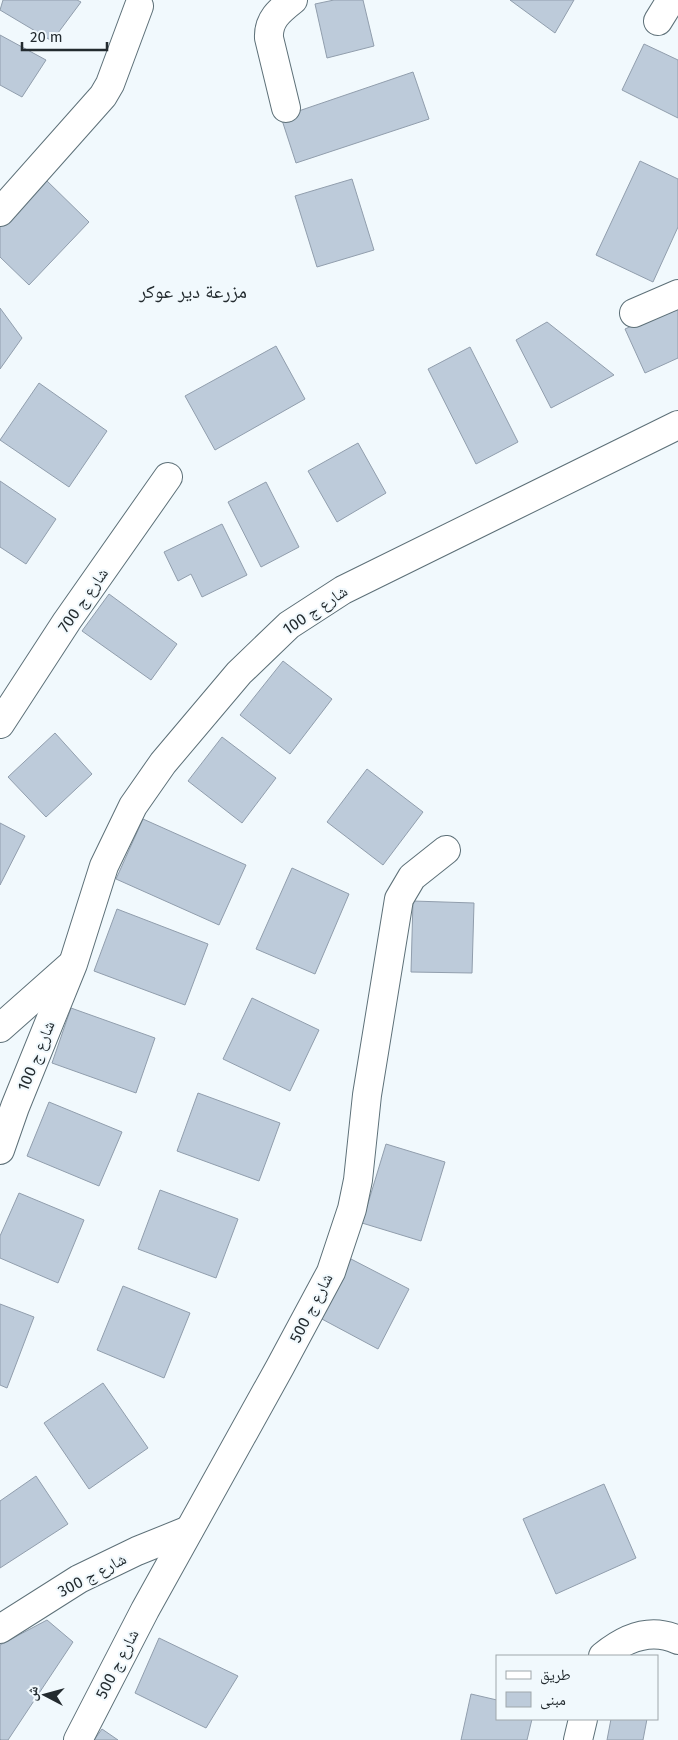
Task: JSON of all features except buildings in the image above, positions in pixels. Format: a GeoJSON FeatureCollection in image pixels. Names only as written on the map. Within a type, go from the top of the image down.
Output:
{"type":"FeatureCollection","features":[{"type":"Feature","properties":{"kind":"street"},"geometry":{"type":"LineString","coordinates":[[286,108],[268,28],[280,10],[293,0]]}},
{"type":"Feature","properties":{"kind":"street"},"geometry":{"type":"LineString","coordinates":[[0,212],[103,96],[110,84],[139,6]]}},
{"type":"Feature","properties":{"kind":"street"},"geometry":{"type":"LineString","coordinates":[[634,312],[678,294]]}},
{"type":"Feature","properties":{"kind":"street","name":"شارع ج 100"},"geometry":{"type":"LineString","coordinates":[[0,1150],[15,1106],[74,964],[104,866],[133,806],[163,763],[239,673],[289,624],[342,590],[678,425]]}},
{"type":"Feature","properties":{"kind":"street","name":"شارع ج 700"},"geometry":{"type":"LineString","coordinates":[[0,724],[67,621],[168,477]]}},
{"type":"Feature","properties":{"kind":"street","name":"شارع ج 500"},"geometry":{"type":"LineString","coordinates":[[78,1740],[145,1610],[280,1367],[330,1272],[352,1209],[358,1180],[367,1095],[399,899],[412,876],[446,850]]}},
{"type":"Feature","properties":{"kind":"street","name":"شارع ج 100"},"geometry":{"type":"LineString","coordinates":[[0,1028],[74,964]]}},
{"type":"Feature","properties":{"kind":"street","name":"شارع ج 300"},"geometry":{"type":"LineString","coordinates":[[0,1629],[79,1579],[137,1551],[189,1530]]}},
{"type":"Feature","properties":{"kind":"street"},"geometry":{"type":"LineString","coordinates":[[604,1655],[619,1644],[634,1637],[665,1634],[678,1640]]}},
{"type":"Feature","properties":{"kind":"street"},"geometry":{"type":"LineString","coordinates":[[578,1740],[583,1720]]}},
{"type":"Feature","properties":{"kind":"district","name":"مزرعة دير عوكر"},"geometry":{"type":"Point","coordinates":[193,291]}}]}
